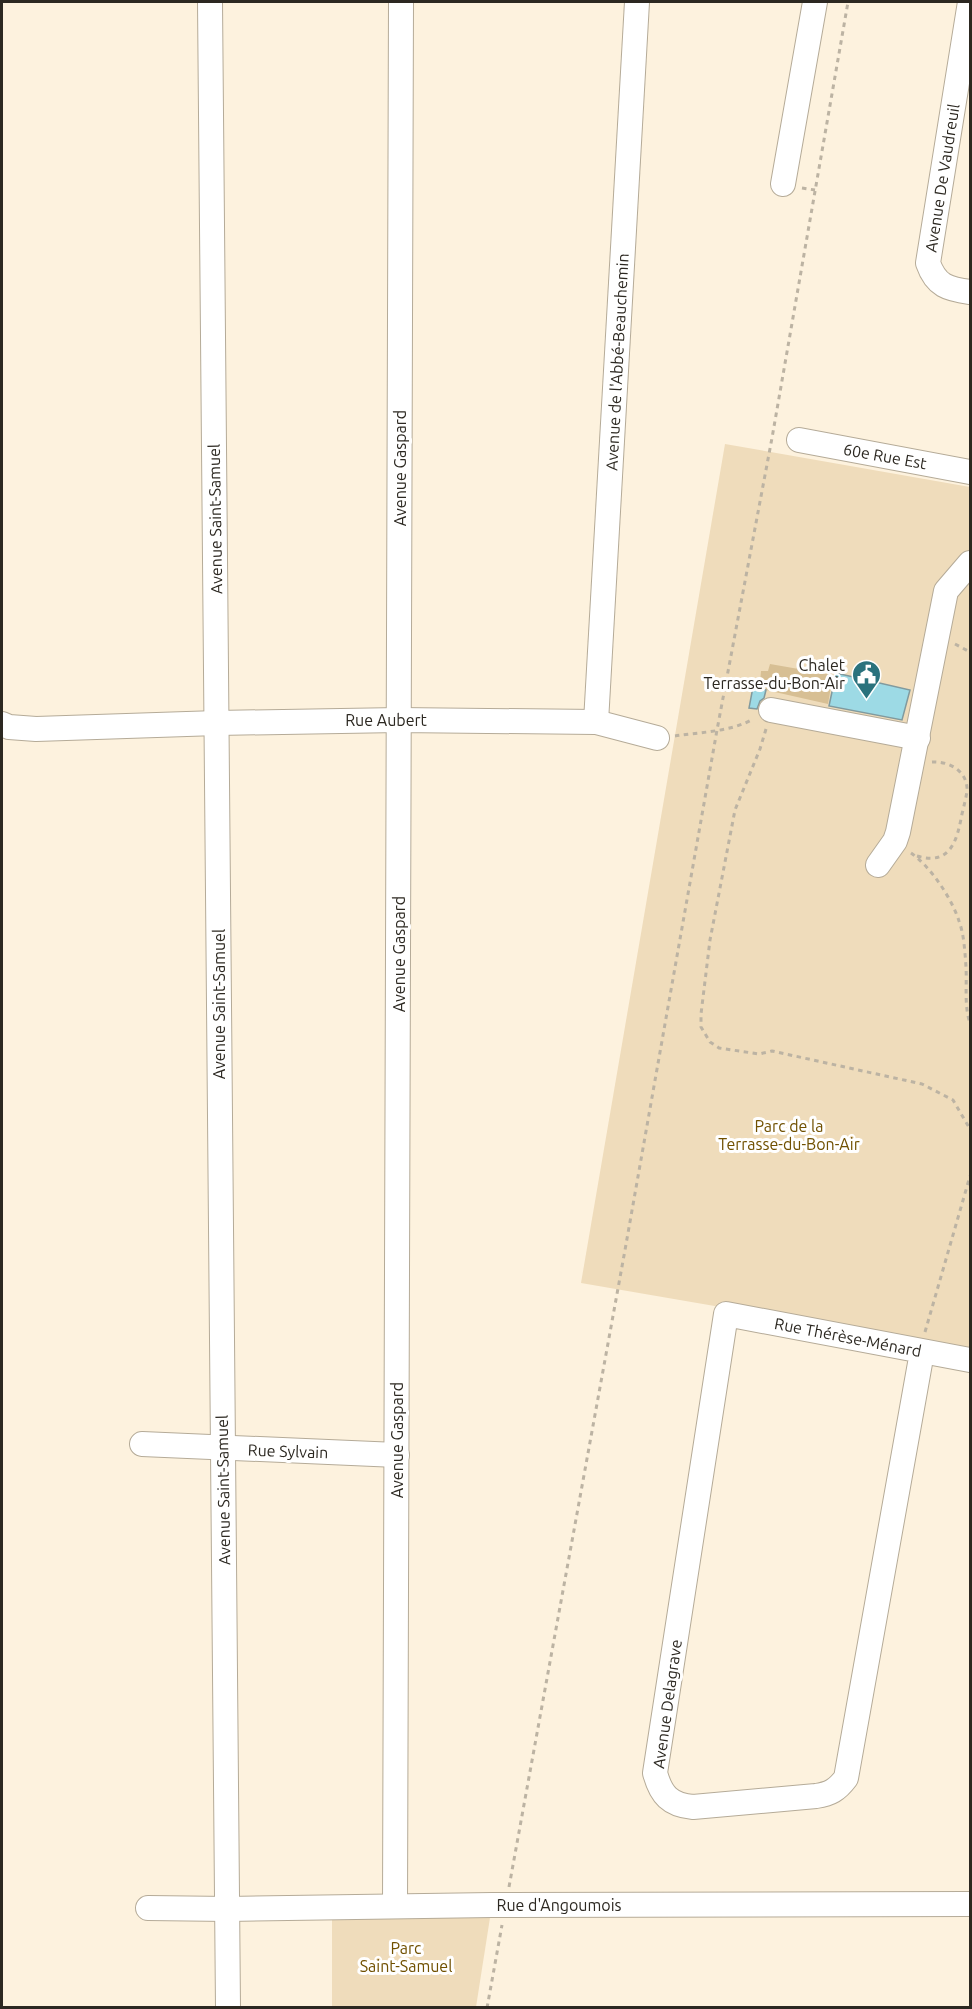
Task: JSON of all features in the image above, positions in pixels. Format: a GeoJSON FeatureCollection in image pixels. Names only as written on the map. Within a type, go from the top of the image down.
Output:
{"type":"FeatureCollection","features":[{"type":"Feature","properties":{"kind":"street","name":"Avenue Saint-Samuel"},"geometry":{"type":"LineString","coordinates":[[210,2],[228,2007]]}},
{"type":"Feature","properties":{"kind":"street","name":"Avenue Gaspard"},"geometry":{"type":"LineString","coordinates":[[395,1906],[401,2]]}},
{"type":"Feature","properties":{"kind":"street","name":"Avenue de l'Abbé-Beauchemin"},"geometry":{"type":"LineString","coordinates":[[596,722],[637,2]]}},
{"type":"Feature","properties":{"kind":"street"},"geometry":{"type":"LineString","coordinates":[[783,184],[815,2]]}},
{"type":"Feature","properties":{"kind":"street","name":"Avenue De Vaudreuil"},"geometry":{"type":"LineString","coordinates":[[970,2],[928,263],[933,276],[943,286],[970,292]]}},
{"type":"Feature","properties":{"kind":"street","name":"60e Rue Est"},"geometry":{"type":"LineString","coordinates":[[799,440],[970,472]]}},
{"type":"Feature","properties":{"kind":"street"},"geometry":{"type":"LineString","coordinates":[[878,865],[895,842],[918,738],[946,591],[970,563]]}},
{"type":"Feature","properties":{"kind":"street"},"geometry":{"type":"LineString","coordinates":[[771,710],[918,738]]}},
{"type":"Feature","properties":{"kind":"street","name":"Rue Aubert"},"geometry":{"type":"LineString","coordinates":[[2,724],[9,727],[36,729],[399,720],[596,722],[657,738]]}},
{"type":"Feature","properties":{"kind":"street","name":"Rue Thérèse-Ménard"},"geometry":{"type":"LineString","coordinates":[[726,1314],[970,1360]]}},
{"type":"Feature","properties":{"kind":"street","name":"Avenue Delagrave"},"geometry":{"type":"LineString","coordinates":[[726,1314],[655,1773],[659,1787],[667,1797],[680,1806],[693,1807],[830,1794],[846,1778],[922,1352]]}},
{"type":"Feature","properties":{"kind":"street","name":"Rue Sylvain"},"geometry":{"type":"LineString","coordinates":[[142,1444],[397,1455]]}},
{"type":"Feature","properties":{"kind":"street","name":"Rue d'Angoumois"},"geometry":{"type":"LineString","coordinates":[[148,1908],[970,1904]]}},
{"type":"Feature","properties":{"kind":"path"},"geometry":{"type":"LineString","coordinates":[[487,2007],[717,730],[772,438],[848,2]]}},
{"type":"Feature","properties":{"kind":"path"},"geometry":{"type":"LineString","coordinates":[[657,738],[717,730],[748,723],[771,710]]}},
{"type":"Feature","properties":{"kind":"path"},"geometry":{"type":"LineString","coordinates":[[771,710],[760,749],[735,810],[710,940],[701,1027],[710,1042],[718,1048],[759,1054],[772,1051],[922,1084],[953,1100],[970,1130]]}},
{"type":"Feature","properties":{"kind":"path"},"geometry":{"type":"LineString","coordinates":[[909,778],[923,764],[940,761],[950,764],[959,771],[967,789],[958,837],[953,847],[946,854],[936,858],[926,859],[915,856],[940,884],[960,922],[966,964],[967,1014],[970,1023]]}},
{"type":"Feature","properties":{"kind":"path"},"geometry":{"type":"LineString","coordinates":[[922,1352],[926,1323],[970,1176]]}},
{"type":"Feature","properties":{"kind":"green space","name":"Parc de la Terrasse-du-Bon-Air"},"geometry":{"type":"Polygon","coordinates":[[[725,444],[970,487],[970,1350],[581,1283],[725,444]]]}},
{"type":"Feature","properties":{"kind":"green space","name":"Parc Saint-Samuel"},"geometry":{"type":"Polygon","coordinates":[[[492,1905],[476,2007],[332,2007],[332,1907],[492,1905]]]}},
{"type":"Feature","properties":{"kind":"shaded area"},"geometry":{"type":"Polygon","coordinates":[[[770,664],[833,675],[828,704],[766,690],[766,684],[760,683],[761,671],[768,671],[770,664]]]}},
{"type":"Feature","properties":{"kind":"building"},"geometry":{"type":"Polygon","coordinates":[[[836,673],[910,690],[902,720],[829,706],[836,673]]]}},
{"type":"Feature","properties":{"kind":"building"},"geometry":{"type":"Polygon","coordinates":[[[753,687],[766,690],[757,709],[749,708],[753,687]]]}},
{"type":"Feature","properties":{"kind":"place","name":"Chalet Terrasse-du-Bon-Air"},"geometry":{"type":"Point","coordinates":[866,700]}}]}
